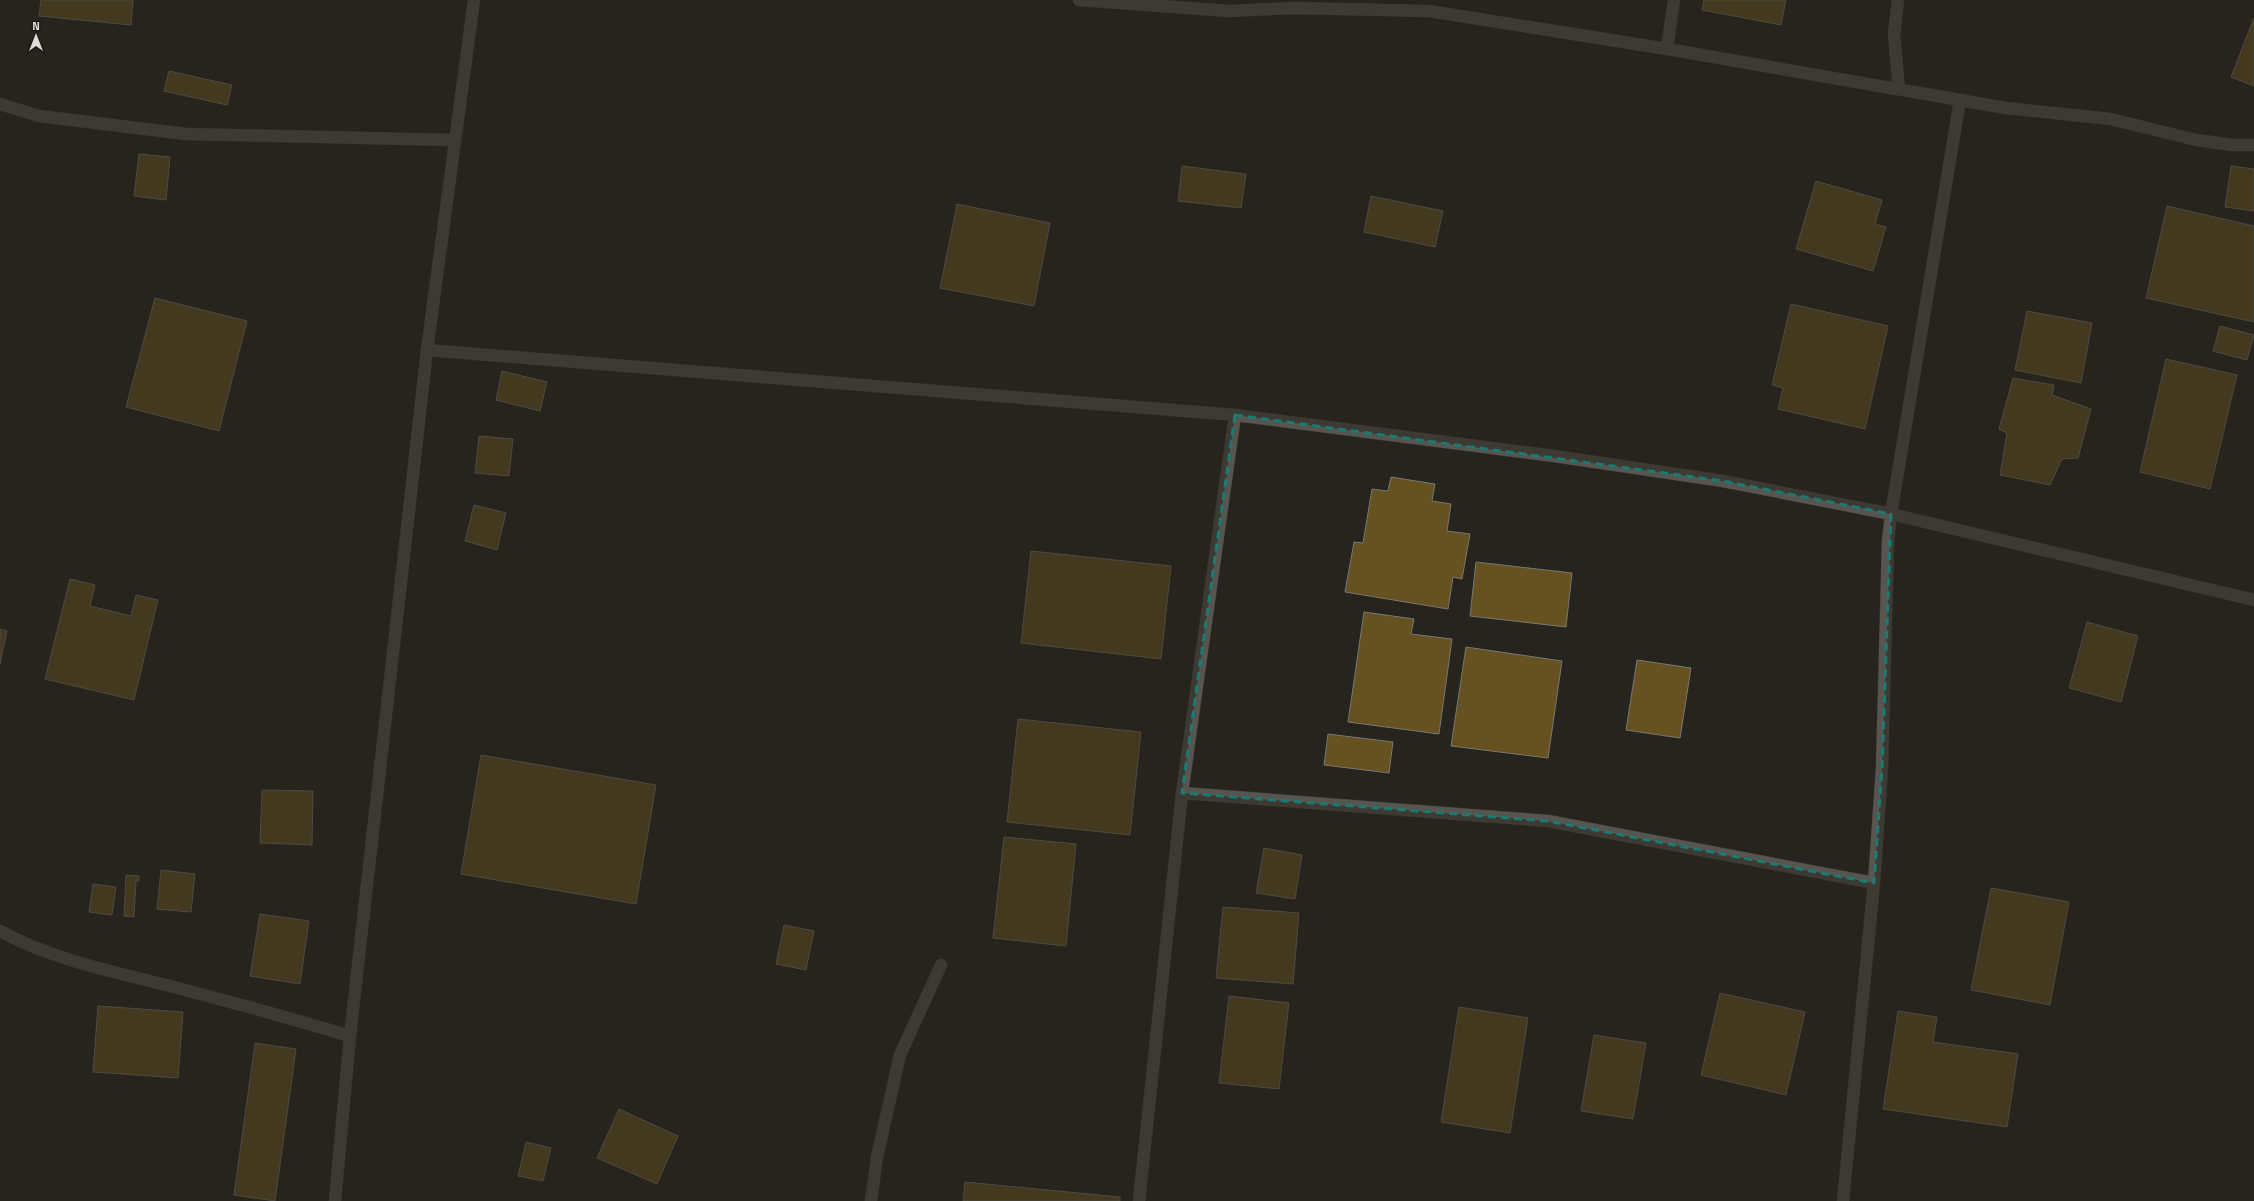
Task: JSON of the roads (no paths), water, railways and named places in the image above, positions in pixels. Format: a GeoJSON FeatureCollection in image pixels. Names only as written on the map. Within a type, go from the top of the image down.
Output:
{"type":"FeatureCollection","features":[{"type":"Feature","properties":{"kind":"street"},"geometry":{"type":"LineString","coordinates":[[335,1201],[350,1036],[427,350],[474,0]]}},
{"type":"Feature","properties":{"kind":"street"},"geometry":{"type":"LineString","coordinates":[[1078,0],[1229,11],[1295,4],[1429,11],[1667,49],[2006,108],[2111,119],[2196,140],[2233,145],[2254,145]]}},
{"type":"Feature","properties":{"kind":"street"},"geometry":{"type":"LineString","coordinates":[[1667,49],[1674,0]]}},
{"type":"Feature","properties":{"kind":"street"},"geometry":{"type":"LineString","coordinates":[[1898,0],[1894,34],[1899,89]]}},
{"type":"Feature","properties":{"kind":"street"},"geometry":{"type":"LineString","coordinates":[[1843,1201],[1874,883],[1882,768],[1888,542],[1891,514],[1960,100]]}},
{"type":"Feature","properties":{"kind":"street"},"geometry":{"type":"LineString","coordinates":[[0,104],[39,116],[186,134],[455,140]]}},
{"type":"Feature","properties":{"kind":"street"},"geometry":{"type":"LineString","coordinates":[[427,350],[1235,415],[1554,456],[1723,481],[1891,514],[2254,600]]}},
{"type":"Feature","properties":{"kind":"street"},"geometry":{"type":"LineString","coordinates":[[1139,1201],[1182,793],[1235,415]]}},
{"type":"Feature","properties":{"kind":"street"},"geometry":{"type":"LineString","coordinates":[[1182,793],[1548,821],[1874,883]]}},
{"type":"Feature","properties":{"kind":"street"},"geometry":{"type":"LineString","coordinates":[[0,931],[40,949],[81,964],[260,1009],[350,1036]]}},
{"type":"Feature","properties":{"kind":"street"},"geometry":{"type":"LineString","coordinates":[[871,1201],[877,1157],[900,1055],[941,965]]}}]}
